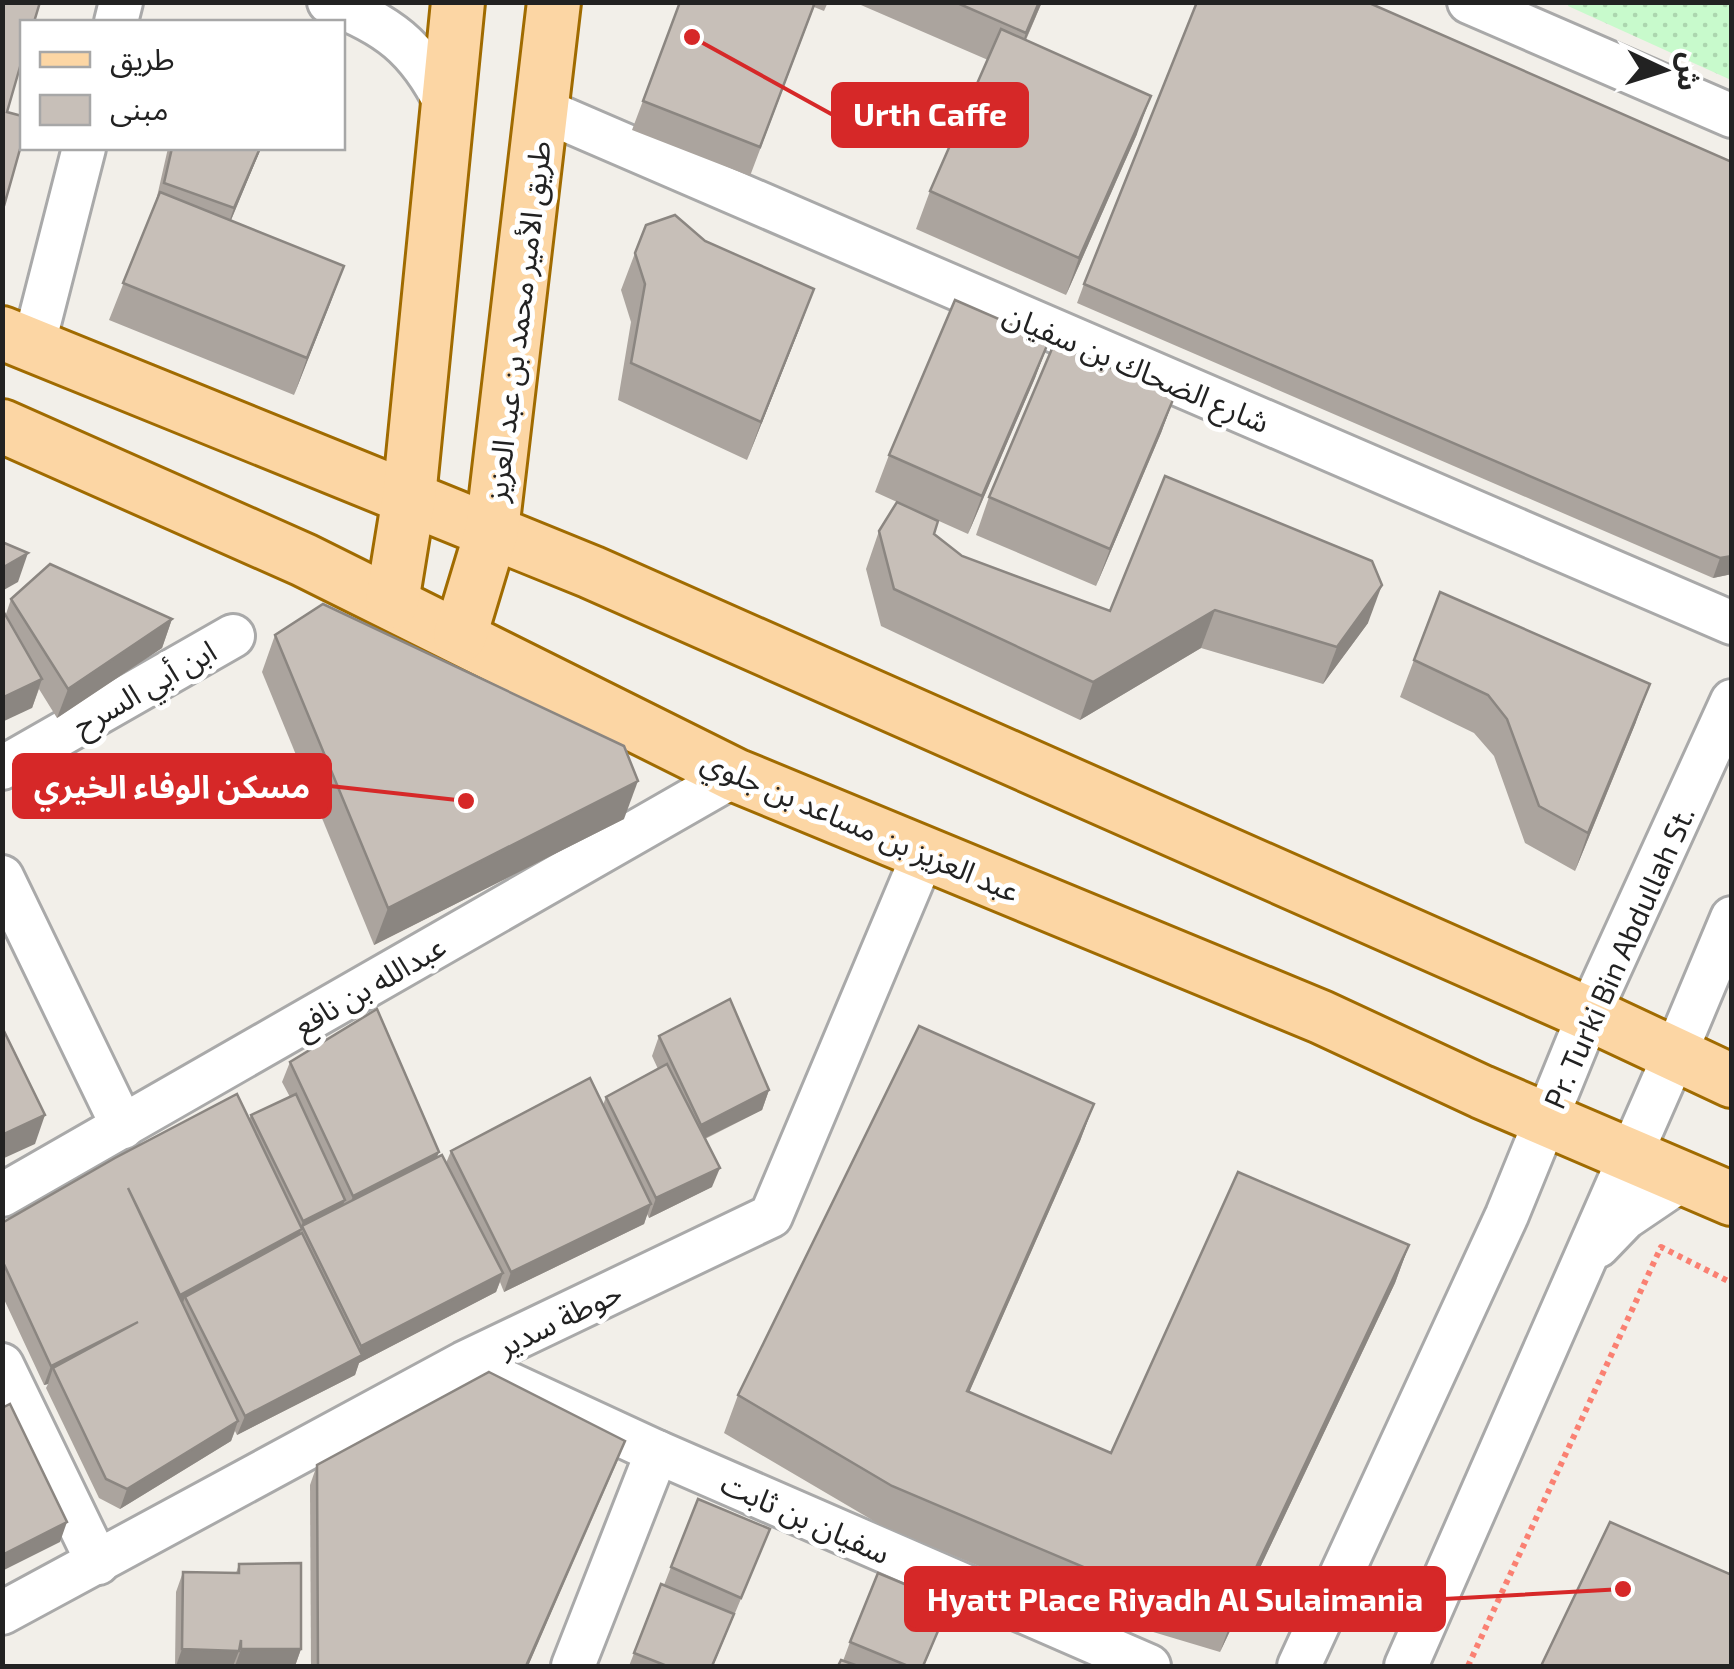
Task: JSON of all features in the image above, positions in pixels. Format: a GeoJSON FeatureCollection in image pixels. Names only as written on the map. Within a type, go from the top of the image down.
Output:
{"type":"FeatureCollection","features":[{"type":"Feature","properties":{"kind":"main road"},"geometry":{"type":"LineString","coordinates":[[392,602],[408,497],[458,2]]}},
{"type":"Feature","properties":{"kind":"main road","name":"طريق الأمير محمد بن عبد العزيز"},"geometry":{"type":"LineString","coordinates":[[460,636],[492,530],[554,2]]}},
{"type":"Feature","properties":{"kind":"main road"},"geometry":{"type":"LineString","coordinates":[[18,340],[492,530],[1599,995],[1682,1035],[1732,1081]]}},
{"type":"Feature","properties":{"kind":"main road","name":"عبد العزيز بن مساعد بن جلوي"},"geometry":{"type":"LineString","coordinates":[[2,426],[392,602],[735,775],[1321,1017],[1482,1092],[1732,1199]]}},
{"type":"Feature","properties":{"kind":"street"},"geometry":{"type":"LineString","coordinates":[[329,2],[374,21],[395,36],[424,67],[446,104]]}},
{"type":"Feature","properties":{"kind":"street"},"geometry":{"type":"LineString","coordinates":[[1469,2],[1732,116]]}},
{"type":"Feature","properties":{"kind":"street","name":"شارع الضحاك بن سفيان"},"geometry":{"type":"LineString","coordinates":[[543,110],[1732,622]]}},
{"type":"Feature","properties":{"kind":"street"},"geometry":{"type":"LineString","coordinates":[[18,340],[83,150]]}},
{"type":"Feature","properties":{"kind":"street","name":"ابن أبي السرح"},"geometry":{"type":"LineString","coordinates":[[2,768],[233,636]]}},
{"type":"Feature","properties":{"kind":"street","name":"Pr. Turki Bin Abdullah St."},"geometry":{"type":"LineString","coordinates":[[1299,1666],[1507,1214],[1599,995],[1732,700]]}},
{"type":"Feature","properties":{"kind":"street","name":"عبدالله بن نافع"},"geometry":{"type":"LineString","coordinates":[[2,1196],[735,775]]}},
{"type":"Feature","properties":{"kind":"street","name":"حوطة سدير"},"geometry":{"type":"LineString","coordinates":[[2,1613],[464,1364],[770,1216],[924,853]]}},
{"type":"Feature","properties":{"kind":"street"},"geometry":{"type":"LineString","coordinates":[[2,877],[123,1127]]}},
{"type":"Feature","properties":{"kind":"street"},"geometry":{"type":"LineString","coordinates":[[1406,1666],[1732,918]]}},
{"type":"Feature","properties":{"kind":"street","name":"Pr. Turki Bin Abdullah St."},"geometry":{"type":"LineString","coordinates":[[1482,1092],[1512,1149],[1507,1214]]}},
{"type":"Feature","properties":{"kind":"street"},"geometry":{"type":"LineString","coordinates":[[1578,1276],[1600,1242],[1624,1218],[1684,1178]]}},
{"type":"Feature","properties":{"kind":"street","name":"سفيان بن ثابت"},"geometry":{"type":"LineString","coordinates":[[464,1364],[1149,1666]]}},
{"type":"Feature","properties":{"kind":"street"},"geometry":{"type":"LineString","coordinates":[[2,1365],[98,1563]]}},
{"type":"Feature","properties":{"kind":"street"},"geometry":{"type":"LineString","coordinates":[[572,1666],[657,1452]]}},
{"type":"Feature","properties":{"kind":"path"},"geometry":{"type":"LineString","coordinates":[[1468,1666],[1661,1247],[1732,1283]]}},
{"type":"Feature","properties":{"kind":"green space"},"geometry":{"type":"Polygon","coordinates":[[[1731,3],[1731,80],[1568,6],[1731,3]]]}},
{"type":"Feature","properties":{"kind":"building"},"geometry":{"type":"Polygon","coordinates":[[[2,2],[40,2],[35,20],[20,20],[20,67],[7,112],[20,115],[20,149],[4,206],[2,2]]]}},
{"type":"Feature","properties":{"kind":"building"},"geometry":{"type":"Polygon","coordinates":[[[680,2],[814,5],[760,147],[643,101],[680,2]]]}},
{"type":"Feature","properties":{"kind":"building"},"geometry":{"type":"Polygon","coordinates":[[[955,2],[1039,2],[1026,33],[955,2]]]}},
{"type":"Feature","properties":{"kind":"building"},"geometry":{"type":"Polygon","coordinates":[[[1197,2],[1367,2],[1732,162],[1732,556],[1720,558],[1084,284],[1197,2]]]}},
{"type":"Feature","properties":{"kind":"building"},"geometry":{"type":"Polygon","coordinates":[[[1001,29],[1151,96],[1079,258],[930,191],[1001,29]]]}},
{"type":"Feature","properties":{"kind":"building"},"geometry":{"type":"Polygon","coordinates":[[[172,150],[259,150],[234,208],[164,183],[172,150]]]}},
{"type":"Feature","properties":{"kind":"building"},"geometry":{"type":"Polygon","coordinates":[[[160,192],[344,266],[307,358],[123,283],[160,192]]]}},
{"type":"Feature","properties":{"kind":"building"},"geometry":{"type":"Polygon","coordinates":[[[675,215],[705,241],[814,289],[761,422],[631,363],[645,284],[635,253],[646,225],[675,215]]]}},
{"type":"Feature","properties":{"kind":"building"},"geometry":{"type":"Polygon","coordinates":[[[955,300],[1049,341],[982,496],[889,455],[955,300]]]}},
{"type":"Feature","properties":{"kind":"building"},"geometry":{"type":"Polygon","coordinates":[[[1054,344],[1175,395],[1110,549],[989,497],[1054,344]]]}},
{"type":"Feature","properties":{"kind":"building"},"geometry":{"type":"Polygon","coordinates":[[[1165,476],[1372,561],[1382,585],[1337,647],[1215,610],[1093,682],[894,589],[879,531],[897,502],[938,521],[934,534],[962,556],[1110,611],[1165,476]]]}},
{"type":"Feature","properties":{"kind":"building"},"geometry":{"type":"Polygon","coordinates":[[[2,542],[28,553],[2,568],[2,542]]]}},
{"type":"Feature","properties":{"kind":"building"},"geometry":{"type":"Polygon","coordinates":[[[50,564],[172,619],[68,689],[11,599],[50,564]]]}},
{"type":"Feature","properties":{"kind":"building"},"geometry":{"type":"Polygon","coordinates":[[[1440,592],[1650,684],[1588,833],[1539,806],[1507,719],[1488,695],[1414,660],[1440,592]]]}},
{"type":"Feature","properties":{"kind":"building"},"geometry":{"type":"Polygon","coordinates":[[[323,604],[624,746],[638,781],[388,908],[275,635],[323,604]]]}},
{"type":"Feature","properties":{"kind":"building"},"geometry":{"type":"Polygon","coordinates":[[[2,609],[42,679],[2,698],[2,609]]]}},
{"type":"Feature","properties":{"kind":"building"},"geometry":{"type":"Polygon","coordinates":[[[730,999],[769,1090],[701,1125],[659,1036],[730,999]]]}},
{"type":"Feature","properties":{"kind":"building"},"geometry":{"type":"Polygon","coordinates":[[[377,1009],[439,1152],[353,1196],[290,1062],[377,1009]]]}},
{"type":"Feature","properties":{"kind":"building"},"geometry":{"type":"Polygon","coordinates":[[[919,1026],[1094,1104],[967,1391],[1111,1453],[1238,1172],[1409,1245],[1234,1614],[1107,1577],[892,1486],[738,1395],[919,1026]]]}},
{"type":"Feature","properties":{"kind":"building"},"geometry":{"type":"Polygon","coordinates":[[[2,1027],[45,1115],[2,1135],[2,1027]]]}},
{"type":"Feature","properties":{"kind":"building"},"geometry":{"type":"Polygon","coordinates":[[[667,1064],[720,1168],[656,1198],[606,1097],[667,1064]]]}},
{"type":"Feature","properties":{"kind":"building"},"geometry":{"type":"Polygon","coordinates":[[[590,1078],[651,1204],[511,1272],[451,1151],[590,1078]]]}},
{"type":"Feature","properties":{"kind":"building"},"geometry":{"type":"Polygon","coordinates":[[[237,1094],[302,1229],[180,1295],[128,1188],[238,1421],[127,1489],[106,1479],[53,1368],[138,1322],[51,1366],[2,1260],[2,1223],[237,1094]]]}},
{"type":"Feature","properties":{"kind":"building"},"geometry":{"type":"Polygon","coordinates":[[[296,1094],[345,1200],[303,1221],[251,1115],[296,1094]]]}},
{"type":"Feature","properties":{"kind":"building"},"geometry":{"type":"Polygon","coordinates":[[[442,1155],[503,1273],[361,1346],[302,1226],[442,1155]]]}},
{"type":"Feature","properties":{"kind":"building"},"geometry":{"type":"Polygon","coordinates":[[[302,1233],[362,1355],[245,1416],[185,1297],[302,1233]]]}},
{"type":"Feature","properties":{"kind":"building"},"geometry":{"type":"Polygon","coordinates":[[[489,1372],[625,1441],[526,1666],[318,1666],[317,1465],[489,1372]]]}},
{"type":"Feature","properties":{"kind":"building"},"geometry":{"type":"Polygon","coordinates":[[[10,1404],[67,1522],[2,1555],[2,1408],[10,1404]]]}},
{"type":"Feature","properties":{"kind":"building"},"geometry":{"type":"Polygon","coordinates":[[[698,1499],[770,1529],[741,1598],[671,1567],[698,1499]]]}},
{"type":"Feature","properties":{"kind":"building"},"geometry":{"type":"Polygon","coordinates":[[[1610,1522],[1732,1575],[1732,1666],[1541,1666],[1610,1522]]]}},
{"type":"Feature","properties":{"kind":"building"},"geometry":{"type":"Polygon","coordinates":[[[301,1563],[301,1649],[241,1649],[241,1640],[239,1651],[182,1649],[183,1572],[239,1573],[239,1564],[301,1563]]]}},
{"type":"Feature","properties":{"kind":"building"},"geometry":{"type":"Polygon","coordinates":[[[878,1573],[950,1603],[923,1666],[908,1666],[850,1642],[878,1573]]]}},
{"type":"Feature","properties":{"kind":"building"},"geometry":{"type":"Polygon","coordinates":[[[661,1584],[734,1614],[712,1666],[667,1666],[634,1653],[661,1584]]]}},
{"type":"Feature","properties":{"kind":"place","name":"Urth Caffe"},"geometry":{"type":"Point","coordinates":[692,37]}},
{"type":"Feature","properties":{"kind":"place","name":"مسكن الوفاء الخيري"},"geometry":{"type":"Point","coordinates":[466,801]}},
{"type":"Feature","properties":{"kind":"place","name":"Hyatt Place Riyadh Al Sulaimania"},"geometry":{"type":"Point","coordinates":[1623,1589]}}]}
